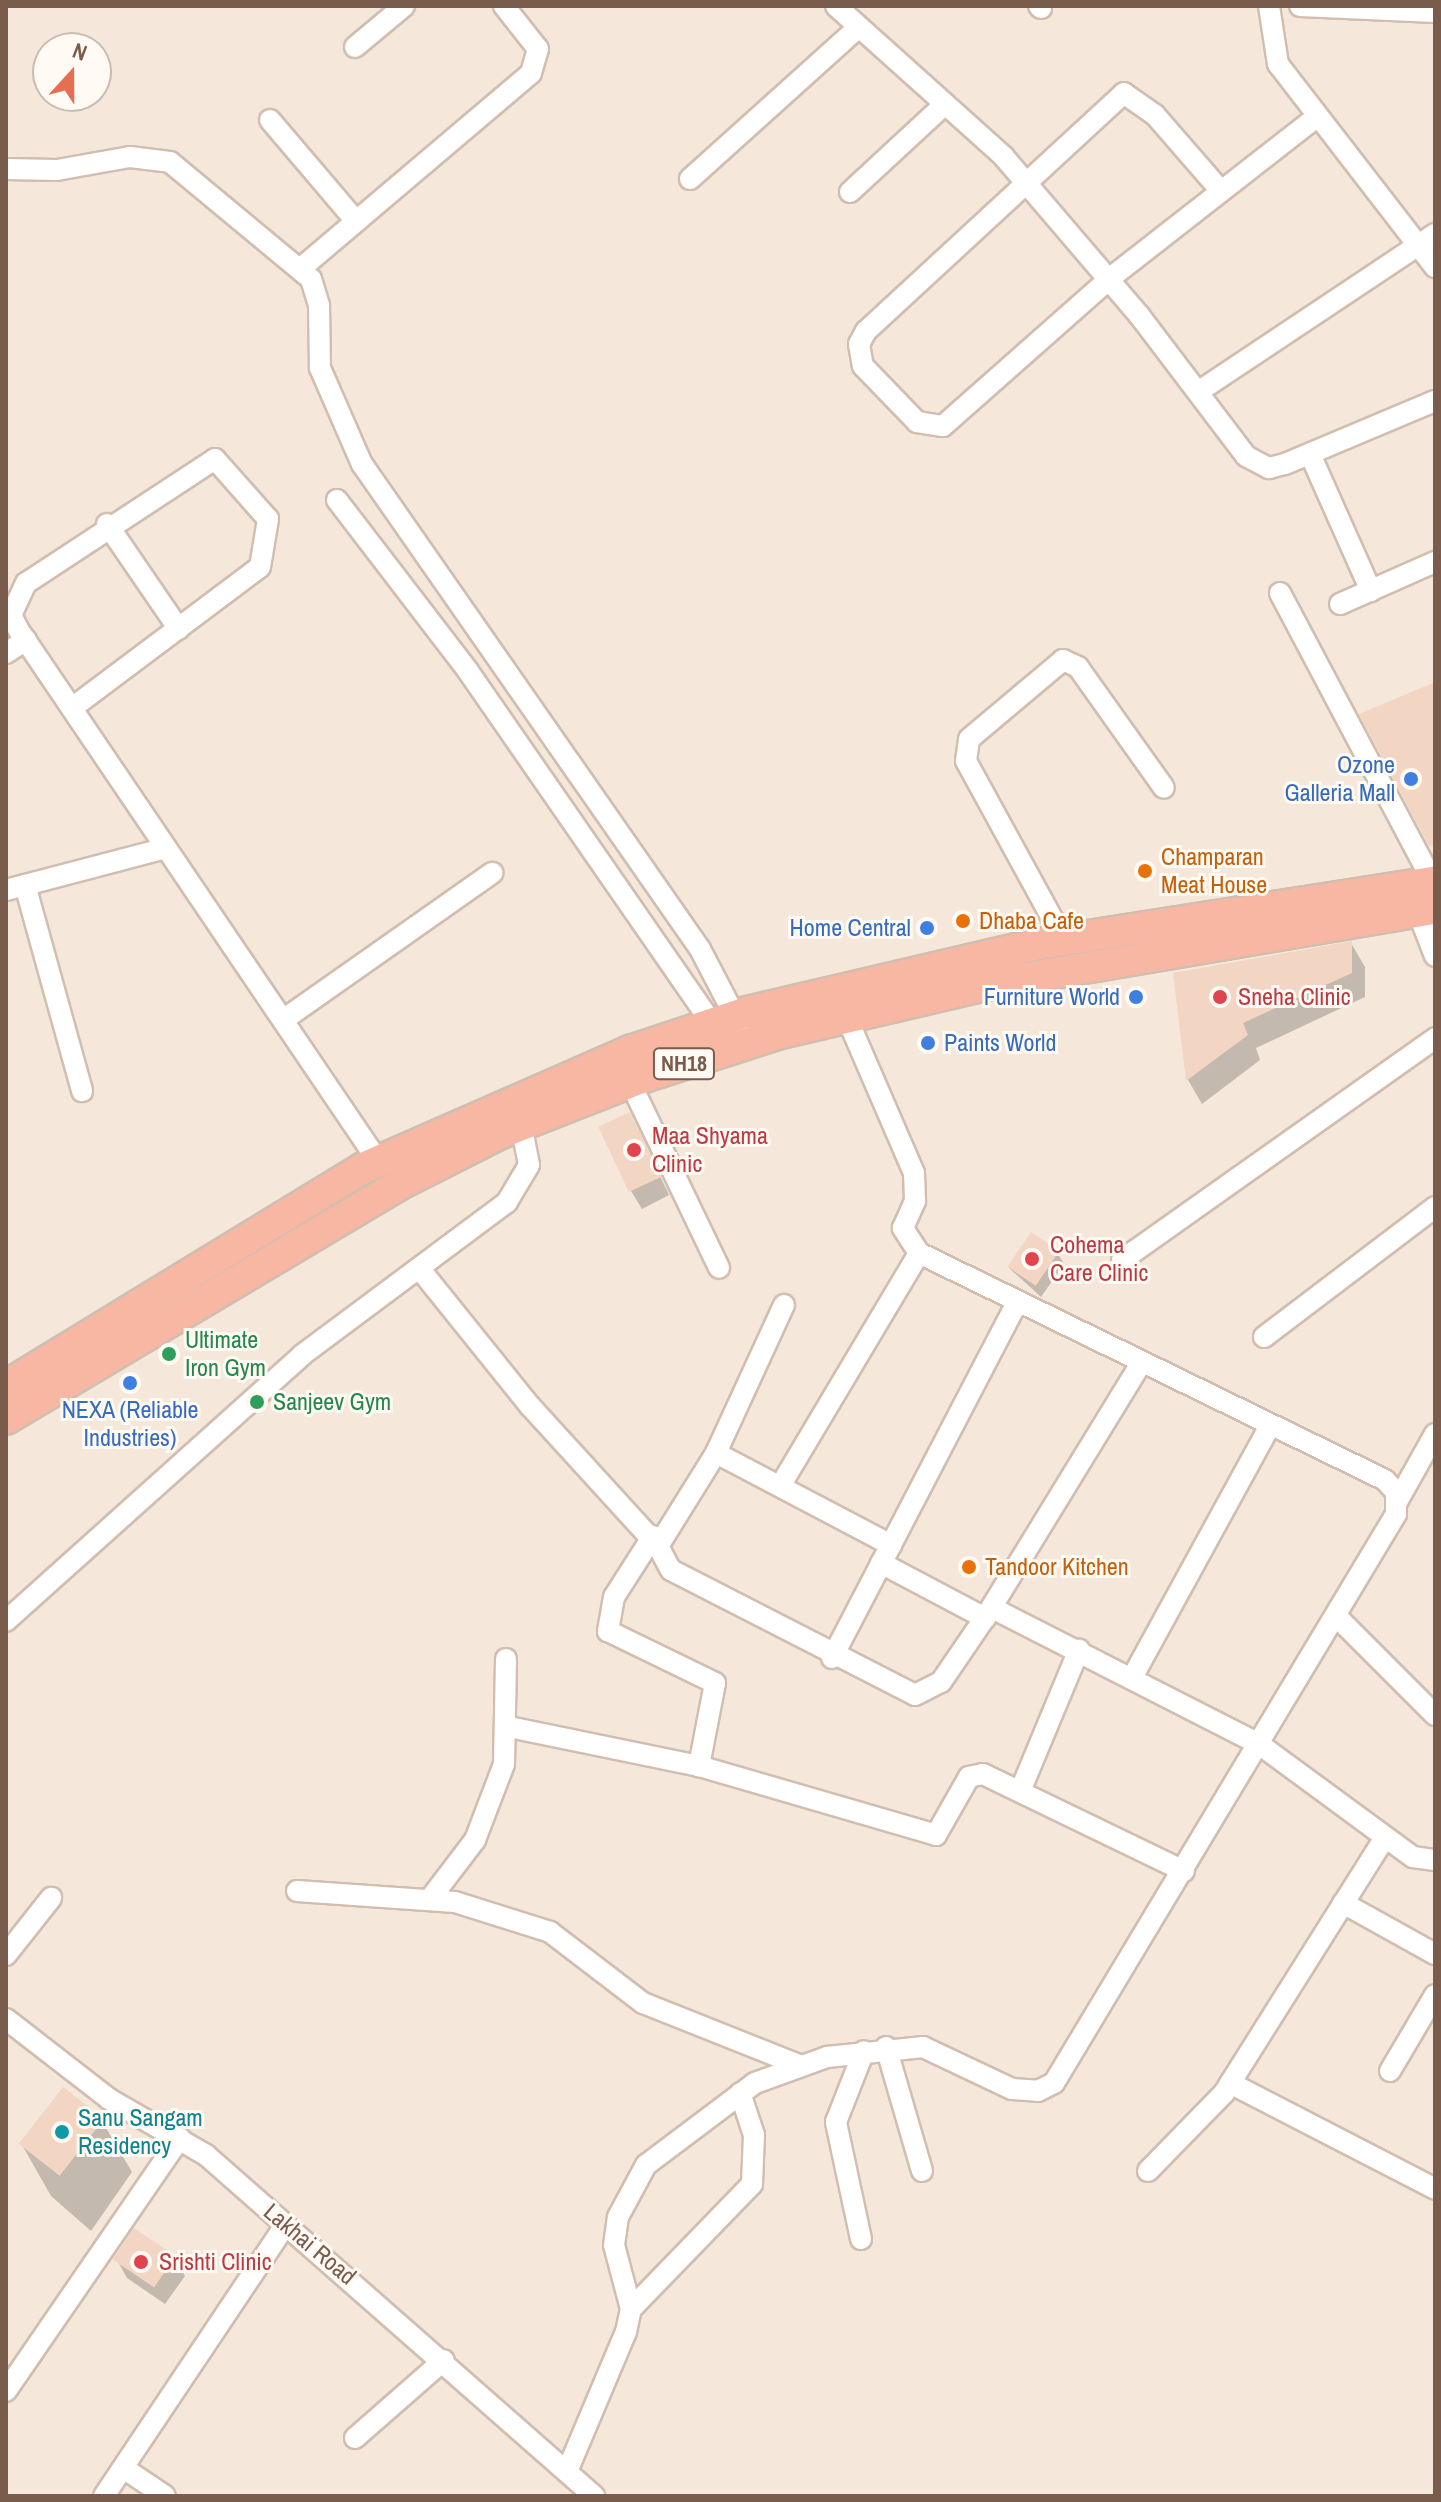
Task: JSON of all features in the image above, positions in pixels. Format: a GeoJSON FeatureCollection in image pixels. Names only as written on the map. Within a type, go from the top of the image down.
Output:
{"type":"FeatureCollection","features":[{"type":"Feature","properties":{"kind":"highway","name":"NH18"},"geometry":{"type":"LineString","coordinates":[[6,1386],[378,1161],[553,1080],[724,1020],[1064,940],[1430,896]]}},
{"type":"Feature","properties":{"kind":"highway","name":"NH18"},"geometry":{"type":"LineString","coordinates":[[6,1419],[398,1185],[521,1124],[630,1082],[747,1044],[847,1018],[1120,957],[1430,896]]}},
{"type":"Feature","properties":{"kind":"street"},"geometry":{"type":"LineString","coordinates":[[355,47],[404,6]]}},
{"type":"Feature","properties":{"kind":"street"},"geometry":{"type":"LineString","coordinates":[[1269,6],[1278,64],[1314,119],[1426,238],[1435,267]]}},
{"type":"Feature","properties":{"kind":"street"},"geometry":{"type":"LineString","coordinates":[[1300,6],[1435,12]]}},
{"type":"Feature","properties":{"kind":"street"},"geometry":{"type":"LineString","coordinates":[[300,269],[531,73],[538,49],[515,10]]}},
{"type":"Feature","properties":{"kind":"street"},"geometry":{"type":"LineString","coordinates":[[690,179],[851,14],[1026,182],[1109,279],[1258,464],[1310,454],[1435,401]]}},
{"type":"Feature","properties":{"kind":"street"},"geometry":{"type":"LineString","coordinates":[[1221,191],[1155,115],[1124,93],[866,331],[859,344],[863,366],[917,422],[943,426],[1109,279],[1314,119]]}},
{"type":"Feature","properties":{"kind":"street"},"geometry":{"type":"LineString","coordinates":[[850,192],[945,104]]}},
{"type":"Feature","properties":{"kind":"street"},"geometry":{"type":"LineString","coordinates":[[270,120],[356,221]]}},
{"type":"Feature","properties":{"kind":"street"},"geometry":{"type":"LineString","coordinates":[[6,169],[57,170],[130,157],[170,162],[300,269],[319,306],[325,384],[362,464],[700,949],[724,1020]]}},
{"type":"Feature","properties":{"kind":"street"},"geometry":{"type":"LineString","coordinates":[[1198,392],[1426,238]]}},
{"type":"Feature","properties":{"kind":"street"},"geometry":{"type":"LineString","coordinates":[[1310,454],[1371,591]]}},
{"type":"Feature","properties":{"kind":"street"},"geometry":{"type":"LineString","coordinates":[[72,708],[252,577],[268,519],[227,467],[206,459],[107,524],[17,592],[11,615],[26,640],[378,1161]]}},
{"type":"Feature","properties":{"kind":"street"},"geometry":{"type":"LineString","coordinates":[[337,500],[468,671],[724,1020],[747,1044]]}},
{"type":"Feature","properties":{"kind":"street"},"geometry":{"type":"LineString","coordinates":[[107,524],[179,629]]}},
{"type":"Feature","properties":{"kind":"street"},"geometry":{"type":"LineString","coordinates":[[1340,604],[1435,562]]}},
{"type":"Feature","properties":{"kind":"street"},"geometry":{"type":"LineString","coordinates":[[1280,593],[1430,896],[1435,956]]}},
{"type":"Feature","properties":{"kind":"street"},"geometry":{"type":"LineString","coordinates":[[6,653],[26,640]]}},
{"type":"Feature","properties":{"kind":"street"},"geometry":{"type":"LineString","coordinates":[[1064,940],[966,761],[969,739],[1063,660],[1078,667],[1164,788]]}},
{"type":"Feature","properties":{"kind":"street"},"geometry":{"type":"LineString","coordinates":[[82,1091],[15,888],[166,848]]}},
{"type":"Feature","properties":{"kind":"street"},"geometry":{"type":"LineString","coordinates":[[283,1020],[492,873]]}},
{"type":"Feature","properties":{"kind":"street"},"geometry":{"type":"LineString","coordinates":[[847,1018],[914,1173],[915,1201],[903,1228],[919,1253],[1140,1365],[1385,1480],[1397,1502]]}},
{"type":"Feature","properties":{"kind":"street"},"geometry":{"type":"LineString","coordinates":[[1122,1260],[1435,1038]]}},
{"type":"Feature","properties":{"kind":"street"},"geometry":{"type":"LineString","coordinates":[[630,1082],[719,1268]]}},
{"type":"Feature","properties":{"kind":"street"},"geometry":{"type":"LineString","coordinates":[[6,1621],[302,1355],[523,1185],[529,1165],[521,1124]]}},
{"type":"Feature","properties":{"kind":"street"},"geometry":{"type":"LineString","coordinates":[[1264,1337],[1435,1207]]}},
{"type":"Feature","properties":{"kind":"street"},"geometry":{"type":"LineString","coordinates":[[782,1483],[919,1253]]}},
{"type":"Feature","properties":{"kind":"street"},"geometry":{"type":"LineString","coordinates":[[419,1268],[530,1406],[655,1541],[671,1570],[832,1658],[898,1690],[928,1694],[988,1613],[1140,1365]]}},
{"type":"Feature","properties":{"kind":"street"},"geometry":{"type":"LineString","coordinates":[[832,1658],[1016,1304]]}},
{"type":"Feature","properties":{"kind":"street"},"geometry":{"type":"LineString","coordinates":[[699,1766],[715,1683],[608,1631],[614,1597],[716,1453],[784,1305]]}},
{"type":"Feature","properties":{"kind":"street"},"geometry":{"type":"LineString","coordinates":[[1133,1676],[1270,1426]]}},
{"type":"Feature","properties":{"kind":"street"},"geometry":{"type":"LineString","coordinates":[[631,2309],[614,2245],[628,2191],[666,2146],[740,2093],[799,2065],[886,2047],[952,2056],[1012,2089],[1038,2091],[1054,2083],[1259,1744],[1339,1619],[1397,1502],[1435,1434]]}},
{"type":"Feature","properties":{"kind":"street"},"geometry":{"type":"LineString","coordinates":[[716,1453],[782,1483],[886,1554],[988,1613],[1133,1676],[1259,1744],[1413,1857],[1435,1860]]}},
{"type":"Feature","properties":{"kind":"street"},"geometry":{"type":"LineString","coordinates":[[1339,1619],[1435,1715]]}},
{"type":"Feature","properties":{"kind":"street"},"geometry":{"type":"LineString","coordinates":[[1021,1789],[1079,1650]]}},
{"type":"Feature","properties":{"kind":"street"},"geometry":{"type":"LineString","coordinates":[[430,1899],[475,1840],[509,1727],[506,1659]]}},
{"type":"Feature","properties":{"kind":"street"},"geometry":{"type":"LineString","coordinates":[[509,1727],[699,1766],[936,1835],[969,1777],[983,1774],[1021,1789],[1184,1871]]}},
{"type":"Feature","properties":{"kind":"street"},"geometry":{"type":"LineString","coordinates":[[1148,2171],[1230,2083],[1385,1837]]}},
{"type":"Feature","properties":{"kind":"street"},"geometry":{"type":"LineString","coordinates":[[297,1891],[430,1899],[550,1932],[643,2003],[799,2065]]}},
{"type":"Feature","properties":{"kind":"street"},"geometry":{"type":"LineString","coordinates":[[6,1955],[51,1898]]}},
{"type":"Feature","properties":{"kind":"street"},"geometry":{"type":"LineString","coordinates":[[1343,1903],[1435,1954]]}},
{"type":"Feature","properties":{"kind":"street"},"geometry":{"type":"LineString","coordinates":[[1390,2071],[1435,1995]]}},
{"type":"Feature","properties":{"kind":"street","name":"Lakhai Road"},"geometry":{"type":"LineString","coordinates":[[6,2019],[109,2099],[180,2138],[444,2360],[568,2469],[594,2496]]}},
{"type":"Feature","properties":{"kind":"street"},"geometry":{"type":"LineString","coordinates":[[886,2047],[922,2171]]}},
{"type":"Feature","properties":{"kind":"street"},"geometry":{"type":"LineString","coordinates":[[861,2239],[836,2122],[864,2051]]}},
{"type":"Feature","properties":{"kind":"street"},"geometry":{"type":"LineString","coordinates":[[1230,2083],[1435,2189]]}},
{"type":"Feature","properties":{"kind":"street"},"geometry":{"type":"LineString","coordinates":[[568,2469],[631,2309],[752,2184],[754,2135],[740,2093]]}},
{"type":"Feature","properties":{"kind":"street"},"geometry":{"type":"LineString","coordinates":[[6,2391],[180,2138]]}},
{"type":"Feature","properties":{"kind":"street"},"geometry":{"type":"LineString","coordinates":[[104,2496],[125,2469],[285,2226]]}},
{"type":"Feature","properties":{"kind":"street"},"geometry":{"type":"LineString","coordinates":[[355,2438],[444,2360]]}},
{"type":"Feature","properties":{"kind":"street"},"geometry":{"type":"LineString","coordinates":[[125,2469],[165,2496]]}},
{"type":"Feature","properties":{"kind":"shaded area"},"geometry":{"type":"Polygon","coordinates":[[[6,6],[1435,6],[1435,2496],[6,2496],[6,6]]]}},
{"type":"Feature","properties":{"kind":"building","name":"Ozone Galleria Mall"},"geometry":{"type":"Polygon","coordinates":[[[1435,682],[1435,845],[1429,846],[1359,714],[1435,682]]]}},
{"type":"Feature","properties":{"kind":"building"},"geometry":{"type":"Polygon","coordinates":[[[1352,941],[1352,973],[1243,1023],[1248,1035],[1186,1081],[1173,973],[1352,941]]]}},
{"type":"Feature","properties":{"kind":"building"},"geometry":{"type":"Polygon","coordinates":[[[630,1112],[660,1177],[629,1192],[598,1127],[630,1112]]]}},
{"type":"Feature","properties":{"kind":"building"},"geometry":{"type":"Polygon","coordinates":[[[1031,1232],[1059,1251],[1036,1286],[1008,1267],[1031,1232]]]}},
{"type":"Feature","properties":{"kind":"building","name":"Sanu Sangam Residency"},"geometry":{"type":"Polygon","coordinates":[[[63,2087],[104,2119],[60,2176],[19,2144],[63,2087]]]}},
{"type":"Feature","properties":{"kind":"building"},"geometry":{"type":"Polygon","coordinates":[[[134,2228],[175,2256],[154,2287],[113,2260],[134,2228]]]}},
{"type":"Feature","properties":{"kind":"place","name":"Ozone Galleria Mall"},"geometry":{"type":"Point","coordinates":[1411,779]}},
{"type":"Feature","properties":{"kind":"place","name":"Champaran Meat House"},"geometry":{"type":"Point","coordinates":[1145,871]}},
{"type":"Feature","properties":{"kind":"place","name":"Dhaba Cafe"},"geometry":{"type":"Point","coordinates":[963,921]}},
{"type":"Feature","properties":{"kind":"place","name":"Home Central"},"geometry":{"type":"Point","coordinates":[927,928]}},
{"type":"Feature","properties":{"kind":"place","name":"Furniture World"},"geometry":{"type":"Point","coordinates":[1136,997]}},
{"type":"Feature","properties":{"kind":"place","name":"Sneha Clinic"},"geometry":{"type":"Point","coordinates":[1220,997]}},
{"type":"Feature","properties":{"kind":"place","name":"Paints World"},"geometry":{"type":"Point","coordinates":[928,1043]}},
{"type":"Feature","properties":{"kind":"place","name":"Maa Shyama Clinic"},"geometry":{"type":"Point","coordinates":[634,1150]}},
{"type":"Feature","properties":{"kind":"place","name":"Cohema Care Clinic"},"geometry":{"type":"Point","coordinates":[1032,1259]}},
{"type":"Feature","properties":{"kind":"place","name":"Ultimate Iron Gym"},"geometry":{"type":"Point","coordinates":[169,1354]}},
{"type":"Feature","properties":{"kind":"place","name":"NEXA (Reliable Industries)"},"geometry":{"type":"Point","coordinates":[130,1383]}},
{"type":"Feature","properties":{"kind":"place","name":"Sanjeev Gym"},"geometry":{"type":"Point","coordinates":[257,1402]}},
{"type":"Feature","properties":{"kind":"place","name":"Tandoor Kitchen"},"geometry":{"type":"Point","coordinates":[969,1567]}},
{"type":"Feature","properties":{"kind":"place","name":"Sanu Sangam Residency"},"geometry":{"type":"Point","coordinates":[62,2132]}},
{"type":"Feature","properties":{"kind":"place","name":"Srishti Clinic"},"geometry":{"type":"Point","coordinates":[141,2262]}}]}
